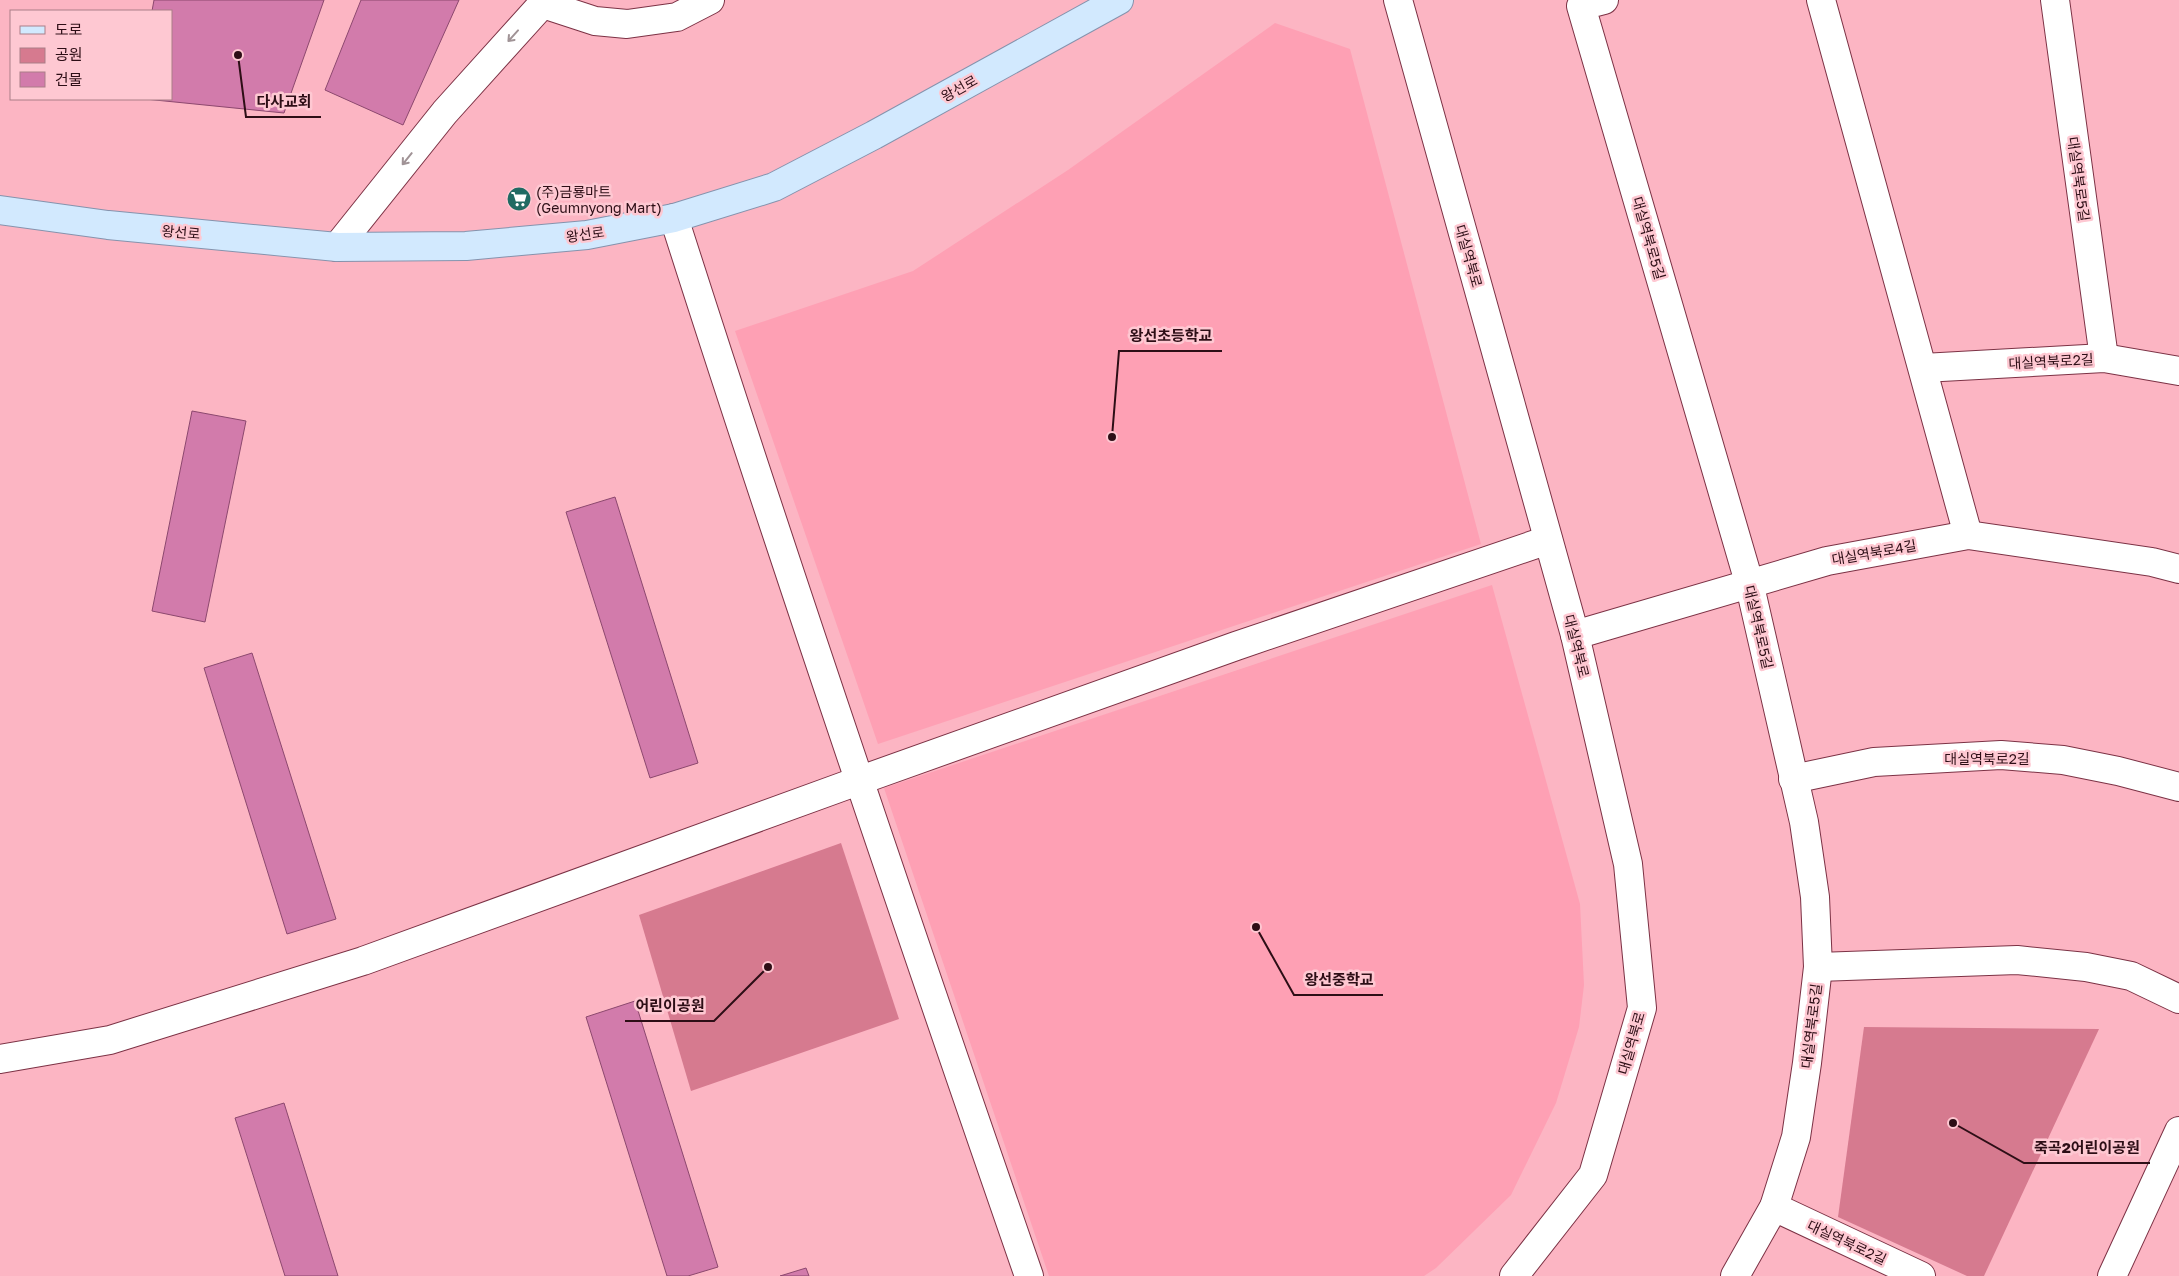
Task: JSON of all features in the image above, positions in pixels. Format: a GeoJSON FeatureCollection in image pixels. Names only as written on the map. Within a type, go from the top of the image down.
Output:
{"type":"FeatureCollection","features":[{"type":"Feature","properties":{"kind":"main road","name":"왕선로"},"geometry":{"type":"LineString","coordinates":[[0,210],[108,226],[337,247],[466,246],[587,236],[674,218],[774,187],[874,135],[1119,0]]}},
{"type":"Feature","properties":{"kind":"street"},"geometry":{"type":"LineString","coordinates":[[337,247],[445,112],[544,2],[595,21],[627,24],[677,17],[710,0]]}},
{"type":"Feature","properties":{"kind":"street","name":"대실역북로"},"geometry":{"type":"LineString","coordinates":[[1398,0],[1575,635],[1628,864],[1642,1008],[1593,1175],[1514,1276]]}},
{"type":"Feature","properties":{"kind":"street","name":"대실역북로5길"},"geometry":{"type":"LineString","coordinates":[[1604,0],[1581,6],[1749,582],[1804,822],[1814,897],[1818,967],[1796,1137],[1774,1207],[1735,1276]]}},
{"type":"Feature","properties":{"kind":"street"},"geometry":{"type":"LineString","coordinates":[[1821,0],[1968,535]]}},
{"type":"Feature","properties":{"kind":"street","name":"대실역북로5길"},"geometry":{"type":"LineString","coordinates":[[2055,0],[2104,358]]}},
{"type":"Feature","properties":{"kind":"street"},"geometry":{"type":"LineString","coordinates":[[674,218],[739,422],[858,781],[1029,1276]]}},
{"type":"Feature","properties":{"kind":"street","name":"대실역북로2길"},"geometry":{"type":"LineString","coordinates":[[1923,368],[2104,358],[2179,371]]}},
{"type":"Feature","properties":{"kind":"street","name":"대실역북로4길"},"geometry":{"type":"LineString","coordinates":[[1575,635],[1749,582],[1827,561],[1968,535],[2152,562],[2179,569]]}},
{"type":"Feature","properties":{"kind":"street"},"geometry":{"type":"LineString","coordinates":[[0,1059],[110,1040],[363,961],[1236,646],[1548,540]]}},
{"type":"Feature","properties":{"kind":"street","name":"대실역북로2길"},"geometry":{"type":"LineString","coordinates":[[1793,779],[1874,762],[2001,755],[2063,760],[2118,771],[2179,787]]}},
{"type":"Feature","properties":{"kind":"street"},"geometry":{"type":"LineString","coordinates":[[1818,967],[2017,960],[2086,967],[2131,976],[2179,999]]}},
{"type":"Feature","properties":{"kind":"street"},"geometry":{"type":"LineString","coordinates":[[2112,1276],[2179,1131]]}},
{"type":"Feature","properties":{"kind":"street","name":"대실역북로2길"},"geometry":{"type":"LineString","coordinates":[[1774,1207],[1921,1276]]}},
{"type":"Feature","properties":{"kind":"shaded area"},"geometry":{"type":"Polygon","coordinates":[[[1275,23],[1350,49],[1481,544],[878,744],[735,331],[913,271],[1068,170],[1275,23]]]}},
{"type":"Feature","properties":{"kind":"shaded area"},"geometry":{"type":"Polygon","coordinates":[[[1492,585],[1580,904],[1584,985],[1579,1027],[1556,1103],[1511,1195],[1436,1268],[1424,1276],[1049,1276],[884,788],[1492,585]]]}},
{"type":"Feature","properties":{"kind":"green space"},"geometry":{"type":"Polygon","coordinates":[[[841,843],[899,1019],[691,1091],[639,915],[841,843]]]}},
{"type":"Feature","properties":{"kind":"green space"},"geometry":{"type":"Polygon","coordinates":[[[1864,1027],[2099,1029],[1984,1276],[1967,1276],[1838,1217],[1864,1027]]]}},
{"type":"Feature","properties":{"kind":"building"},"geometry":{"type":"Polygon","coordinates":[[[154,0],[324,0],[284,113],[155,100],[172,100],[172,10],[152,10],[154,0]]]}},
{"type":"Feature","properties":{"kind":"building"},"geometry":{"type":"Polygon","coordinates":[[[361,0],[459,0],[403,125],[325,90],[361,0]]]}},
{"type":"Feature","properties":{"kind":"building"},"geometry":{"type":"Polygon","coordinates":[[[192,411],[246,421],[205,622],[152,611],[192,411]]]}},
{"type":"Feature","properties":{"kind":"building"},"geometry":{"type":"Polygon","coordinates":[[[615,497],[698,763],[650,778],[566,512],[615,497]]]}},
{"type":"Feature","properties":{"kind":"building"},"geometry":{"type":"Polygon","coordinates":[[[252,653],[336,919],[287,934],[204,668],[252,653]]]}},
{"type":"Feature","properties":{"kind":"building"},"geometry":{"type":"Polygon","coordinates":[[[635,1001],[718,1267],[688,1276],[667,1276],[586,1017],[635,1001]]]}},
{"type":"Feature","properties":{"kind":"building"},"geometry":{"type":"Polygon","coordinates":[[[284,1103],[338,1276],[285,1276],[235,1118],[284,1103]]]}},
{"type":"Feature","properties":{"kind":"building"},"geometry":{"type":"Polygon","coordinates":[[[806,1268],[809,1276],[780,1276],[806,1268]]]}},
{"type":"Feature","properties":{"kind":"place","name":"다사교회"},"geometry":{"type":"Point","coordinates":[238,55]}},
{"type":"Feature","properties":{"kind":"place","name":"(주)금룡마트 (Geumnyong Mart)"},"geometry":{"type":"Point","coordinates":[519,199]}},
{"type":"Feature","properties":{"kind":"place","name":"왕선초등학교"},"geometry":{"type":"Point","coordinates":[1112,437]}},
{"type":"Feature","properties":{"kind":"place","name":"왕선중학교"},"geometry":{"type":"Point","coordinates":[1256,927]}},
{"type":"Feature","properties":{"kind":"place","name":"어린이공원"},"geometry":{"type":"Point","coordinates":[768,967]}},
{"type":"Feature","properties":{"kind":"place","name":"죽곡2어린이공원"},"geometry":{"type":"Point","coordinates":[1953,1123]}}]}
